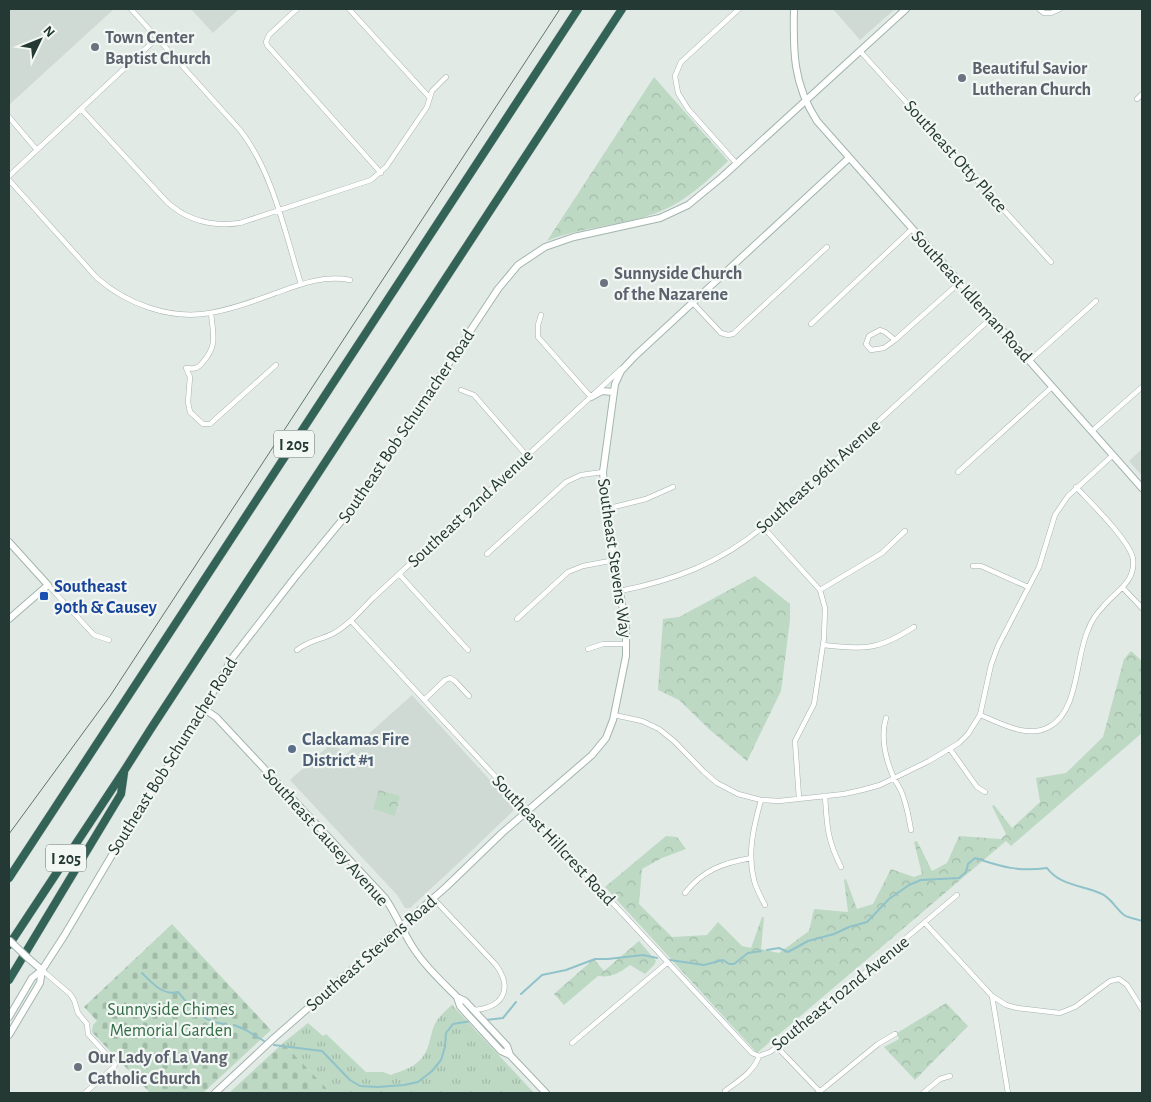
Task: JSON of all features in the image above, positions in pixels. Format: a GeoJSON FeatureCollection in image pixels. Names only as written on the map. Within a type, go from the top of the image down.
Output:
{"type":"FeatureCollection","features":[{"type":"Feature","properties":{"kind":"highway","name":"I 205"},"geometry":{"type":"LineString","coordinates":[[9,878],[578,9]]}},
{"type":"Feature","properties":{"kind":"highway","name":"I 205"},"geometry":{"type":"LineString","coordinates":[[9,945],[622,9]]}},
{"type":"Feature","properties":{"kind":"highway"},"geometry":{"type":"LineString","coordinates":[[9,980],[121,794],[124,772]]}},
{"type":"Feature","properties":{"kind":"street"},"geometry":{"type":"LineString","coordinates":[[130,9],[251,144],[266,174],[301,284]]}},
{"type":"Feature","properties":{"kind":"street"},"geometry":{"type":"LineString","coordinates":[[297,9],[269,35],[266,42],[270,50],[381,173]]}},
{"type":"Feature","properties":{"kind":"street"},"geometry":{"type":"LineString","coordinates":[[348,9],[430,98]]}},
{"type":"Feature","properties":{"kind":"street"},"geometry":{"type":"LineString","coordinates":[[737,164],[688,109],[678,93],[675,76],[681,62],[738,9]]}},
{"type":"Feature","properties":{"kind":"street","name":"Southeast Idleman Road"},"geometry":{"type":"LineString","coordinates":[[794,9],[798,81],[806,102],[821,126],[1142,488]]}},
{"type":"Feature","properties":{"kind":"street"},"geometry":{"type":"LineString","coordinates":[[806,102],[906,9]]}},
{"type":"Feature","properties":{"kind":"street"},"geometry":{"type":"LineString","coordinates":[[1039,9],[1044,13],[1051,13],[1060,9]]}},
{"type":"Feature","properties":{"kind":"street"},"geometry":{"type":"LineString","coordinates":[[9,176],[157,38]]}},
{"type":"Feature","properties":{"kind":"street","name":"Southeast Otty Place"},"geometry":{"type":"LineString","coordinates":[[860,51],[1051,262]]}},
{"type":"Feature","properties":{"kind":"street"},"geometry":{"type":"LineString","coordinates":[[81,109],[167,202],[187,217],[207,223],[240,223],[371,180],[381,173],[427,106],[432,91],[446,77]]}},
{"type":"Feature","properties":{"kind":"street"},"geometry":{"type":"LineString","coordinates":[[1137,98],[1142,94]]}},
{"type":"Feature","properties":{"kind":"street","name":"Southeast Bob Schumacher Road"},"geometry":{"type":"LineString","coordinates":[[9,1017],[32,978],[42,970],[64,936],[128,828],[204,709],[224,671],[240,647],[363,495],[493,295],[511,272],[535,253],[558,242],[672,214],[700,197],[806,102]]}},
{"type":"Feature","properties":{"kind":"street"},"geometry":{"type":"LineString","coordinates":[[9,116],[37,150]]}},
{"type":"Feature","properties":{"kind":"street","name":"Southeast 92nd Avenue"},"geometry":{"type":"LineString","coordinates":[[298,650],[307,643],[333,634],[351,621],[373,598],[849,158]]}},
{"type":"Feature","properties":{"kind":"street"},"geometry":{"type":"LineString","coordinates":[[9,180],[97,278],[111,290],[131,301],[171,313],[185,315],[211,313],[258,300],[301,284],[330,278],[350,280]]}},
{"type":"Feature","properties":{"kind":"street"},"geometry":{"type":"LineString","coordinates":[[811,324],[912,230]]}},
{"type":"Feature","properties":{"kind":"street"},"geometry":{"type":"LineString","coordinates":[[692,302],[721,333],[732,334],[828,247]]}},
{"type":"Feature","properties":{"kind":"street"},"geometry":{"type":"LineString","coordinates":[[895,340],[880,330],[869,336],[866,344],[871,350],[884,348],[895,340],[959,282]]}},
{"type":"Feature","properties":{"kind":"street"},"geometry":{"type":"LineString","coordinates":[[1030,361],[1096,301]]}},
{"type":"Feature","properties":{"kind":"street"},"geometry":{"type":"LineString","coordinates":[[211,313],[213,348],[200,366],[194,370],[186,368],[190,377],[188,397],[190,412],[202,424],[210,424],[276,365]]}},
{"type":"Feature","properties":{"kind":"street"},"geometry":{"type":"LineString","coordinates":[[541,315],[538,325],[538,337],[591,397]]}},
{"type":"Feature","properties":{"kind":"street","name":"Southeast 96th Avenue"},"geometry":{"type":"LineString","coordinates":[[620,590],[664,581],[703,566],[738,546],[763,527],[991,318]]}},
{"type":"Feature","properties":{"kind":"street","name":"Southeast Stevens Way"},"geometry":{"type":"LineString","coordinates":[[526,811],[600,747],[607,736],[614,715],[627,644],[606,509],[603,472],[613,392],[618,377],[628,362]]}},
{"type":"Feature","properties":{"kind":"street"},"geometry":{"type":"LineString","coordinates":[[958,472],[1052,387]]}},
{"type":"Feature","properties":{"kind":"street"},"geometry":{"type":"LineString","coordinates":[[1092,431],[1142,387]]}},
{"type":"Feature","properties":{"kind":"street"},"geometry":{"type":"LineString","coordinates":[[461,390],[474,396],[527,456]]}},
{"type":"Feature","properties":{"kind":"street","name":"Southeast 92nd Avenue"},"geometry":{"type":"LineString","coordinates":[[591,397],[602,391],[613,392]]}},
{"type":"Feature","properties":{"kind":"street"},"geometry":{"type":"LineString","coordinates":[[614,715],[642,721],[659,729],[715,781],[738,794],[761,800],[779,801],[862,790],[880,785],[950,749],[968,734],[980,715],[991,665],[1039,567],[1055,515],[1064,500],[1076,487],[1113,455]]}},
{"type":"Feature","properties":{"kind":"street"},"geometry":{"type":"LineString","coordinates":[[487,554],[566,482],[581,475],[603,472]]}},
{"type":"Feature","properties":{"kind":"street"},"geometry":{"type":"LineString","coordinates":[[606,509],[646,499],[673,487]]}},
{"type":"Feature","properties":{"kind":"street"},"geometry":{"type":"LineString","coordinates":[[980,715],[1027,732],[1042,730],[1056,722],[1065,711],[1069,702],[1082,646],[1088,629],[1102,607],[1124,588],[1132,571],[1133,560],[1125,542],[1076,487]]}},
{"type":"Feature","properties":{"kind":"street"},"geometry":{"type":"LineString","coordinates":[[763,527],[820,590],[825,612],[823,645],[814,704],[795,740],[799,798]]}},
{"type":"Feature","properties":{"kind":"street"},"geometry":{"type":"LineString","coordinates":[[820,590],[882,553],[905,531]]}},
{"type":"Feature","properties":{"kind":"street"},"geometry":{"type":"LineString","coordinates":[[9,542],[94,635],[109,640]]}},
{"type":"Feature","properties":{"kind":"street"},"geometry":{"type":"LineString","coordinates":[[517,619],[568,572],[584,566],[615,560]]}},
{"type":"Feature","properties":{"kind":"street"},"geometry":{"type":"LineString","coordinates":[[973,566],[981,566],[1028,587]]}},
{"type":"Feature","properties":{"kind":"street"},"geometry":{"type":"LineString","coordinates":[[399,574],[468,650]]}},
{"type":"Feature","properties":{"kind":"street"},"geometry":{"type":"LineString","coordinates":[[9,619],[48,584]]}},
{"type":"Feature","properties":{"kind":"street"},"geometry":{"type":"LineString","coordinates":[[1124,588],[1142,608]]}},
{"type":"Feature","properties":{"kind":"street","name":"Southeast Hillcrest Road"},"geometry":{"type":"LineString","coordinates":[[351,621],[667,963],[752,1053],[759,1056]]}},
{"type":"Feature","properties":{"kind":"street"},"geometry":{"type":"LineString","coordinates":[[823,645],[852,649],[877,646],[914,628]]}},
{"type":"Feature","properties":{"kind":"street"},"geometry":{"type":"LineString","coordinates":[[588,649],[603,644],[627,644]]}},
{"type":"Feature","properties":{"kind":"street"},"geometry":{"type":"LineString","coordinates":[[424,700],[445,680],[450,678],[470,696]]}},
{"type":"Feature","properties":{"kind":"street","name":"Southeast Causey Avenue"},"geometry":{"type":"LineString","coordinates":[[204,709],[216,717],[379,892],[392,908],[419,956],[457,997],[465,1001],[485,1033],[501,1050],[510,1055],[546,1093]]}},
{"type":"Feature","properties":{"kind":"street"},"geometry":{"type":"LineString","coordinates":[[886,718],[883,732],[885,750],[894,778],[906,803],[911,830]]}},
{"type":"Feature","properties":{"kind":"street"},"geometry":{"type":"LineString","coordinates":[[950,749],[977,788],[986,792]]}},
{"type":"Feature","properties":{"kind":"street"},"geometry":{"type":"LineString","coordinates":[[825,796],[827,832],[833,851],[841,866]]}},
{"type":"Feature","properties":{"kind":"street"},"geometry":{"type":"LineString","coordinates":[[761,800],[754,826],[751,858],[754,881],[765,905]]}},
{"type":"Feature","properties":{"kind":"street","name":"Southeast Stevens Road"},"geometry":{"type":"LineString","coordinates":[[215,1093],[274,1038],[433,898],[526,811]]}},
{"type":"Feature","properties":{"kind":"street"},"geometry":{"type":"LineString","coordinates":[[685,892],[709,871],[728,862],[751,858]]}},
{"type":"Feature","properties":{"kind":"street","name":"Southeast 102nd Avenue"},"geometry":{"type":"LineString","coordinates":[[726,1091],[756,1065],[759,1056],[770,1052],[926,923],[957,895]]}},
{"type":"Feature","properties":{"kind":"street"},"geometry":{"type":"LineString","coordinates":[[433,898],[501,972],[504,981],[502,996],[494,1006],[487,1010],[473,1013]]}},
{"type":"Feature","properties":{"kind":"street"},"geometry":{"type":"LineString","coordinates":[[926,923],[992,996],[1006,1005],[1060,1013],[1075,1007],[1110,981],[1119,979],[1127,984],[1142,1009]]}},
{"type":"Feature","properties":{"kind":"street"},"geometry":{"type":"LineString","coordinates":[[9,940],[70,994],[78,1013],[87,1024],[88,1034],[115,1064],[85,1093]]}},
{"type":"Feature","properties":{"kind":"street"},"geometry":{"type":"LineString","coordinates":[[572,1043],[667,963]]}},
{"type":"Feature","properties":{"kind":"street","name":"Southeast Bob Schumacher Road"},"geometry":{"type":"LineString","coordinates":[[9,1035],[40,983],[42,970]]}},
{"type":"Feature","properties":{"kind":"street"},"geometry":{"type":"LineString","coordinates":[[992,996],[1008,1093]]}},
{"type":"Feature","properties":{"kind":"street","name":"Southeast Causey Avenue"},"geometry":{"type":"LineString","coordinates":[[473,1013],[507,1046],[510,1055]]}},
{"type":"Feature","properties":{"kind":"street"},"geometry":{"type":"LineString","coordinates":[[777,1046],[820,1093],[878,1044],[895,1034]]}},
{"type":"Feature","properties":{"kind":"street"},"geometry":{"type":"LineString","coordinates":[[923,1093],[940,1079],[950,1076]]}},
{"type":"Feature","properties":{"kind":"shaded area"},"geometry":{"type":"Polygon","coordinates":[[[9,9],[114,9],[9,105],[9,9]]]}},
{"type":"Feature","properties":{"kind":"shaded area"},"geometry":{"type":"Polygon","coordinates":[[[191,9],[239,9],[213,33],[191,9]]]}},
{"type":"Feature","properties":{"kind":"shaded area"},"geometry":{"type":"Polygon","coordinates":[[[833,9],[895,9],[860,40],[833,9]]]}},
{"type":"Feature","properties":{"kind":"shaded area"},"geometry":{"type":"Polygon","coordinates":[[[1142,449],[1142,476],[1129,461],[1142,449]]]}},
{"type":"Feature","properties":{"kind":"shaded area"},"geometry":{"type":"Polygon","coordinates":[[[412,695],[514,808],[410,908],[405,908],[397,895],[290,780],[333,742],[345,755],[412,695]]]}},
{"type":"Feature","properties":{"kind":"green space"},"geometry":{"type":"Polygon","coordinates":[[[654,77],[728,161],[689,195],[661,211],[633,220],[575,232],[547,241],[654,77]]]}},
{"type":"Feature","properties":{"kind":"green space"},"geometry":{"type":"Polygon","coordinates":[[[755,576],[790,604],[790,620],[781,691],[747,761],[710,730],[679,700],[658,690],[663,619],[679,617],[755,576]]]}},
{"type":"Feature","properties":{"kind":"green space"},"geometry":{"type":"Polygon","coordinates":[[[1131,651],[1142,661],[1142,733],[1011,846],[1006,841],[757,1053],[605,887],[666,836],[677,837],[686,849],[662,858],[642,869],[639,904],[672,937],[707,935],[718,922],[742,946],[751,948],[762,917],[764,917],[761,949],[779,953],[809,931],[814,909],[848,912],[844,880],[846,879],[857,909],[873,904],[891,869],[914,877],[922,874],[914,842],[917,841],[932,871],[947,863],[959,836],[1001,839],[1006,834],[992,806],[994,805],[1012,828],[1040,802],[1036,778],[1066,773],[1103,737],[1124,659],[1131,651]]]}},
{"type":"Feature","properties":{"kind":"green space"},"geometry":{"type":"Polygon","coordinates":[[[379,790],[400,796],[395,816],[373,809],[379,790]]]}},
{"type":"Feature","properties":{"kind":"green space","name":"Sunnyside Chimes Memorial Garden"},"geometry":{"type":"Polygon","coordinates":[[[172,924],[271,1030],[203,1093],[150,1093],[92,1032],[93,1025],[97,1021],[84,1007],[172,924]]]}},
{"type":"Feature","properties":{"kind":"green space"},"geometry":{"type":"Polygon","coordinates":[[[639,941],[656,961],[645,974],[630,965],[615,974],[598,976],[564,1005],[554,994],[594,959],[604,971],[639,941]]]}},
{"type":"Feature","properties":{"kind":"green space"},"geometry":{"type":"Polygon","coordinates":[[[946,1003],[968,1026],[915,1080],[884,1047],[899,1039],[897,1033],[946,1003]]]}},
{"type":"Feature","properties":{"kind":"green space"},"geometry":{"type":"Polygon","coordinates":[[[452,1005],[534,1093],[331,1093],[283,1043],[308,1023],[323,1036],[326,1034],[366,1072],[383,1072],[391,1075],[413,1066],[423,1057],[436,1023],[452,1005]]]}},
{"type":"Feature","properties":{"kind":"green space"},"geometry":{"type":"Polygon","coordinates":[[[283,1043],[331,1093],[229,1093],[283,1043]]]}},
{"type":"Feature","properties":{"kind":"waterway"},"geometry":{"type":"LineString","coordinates":[[767,950],[779,948],[788,952],[808,941],[867,922],[889,899],[909,885],[921,880],[959,878],[966,872],[968,864],[975,858],[1011,868],[1047,868],[1052,874],[1065,882],[1102,894],[1124,915],[1142,921]]}},
{"type":"Feature","properties":{"kind":"waterway"},"geometry":{"type":"LineString","coordinates":[[670,960],[704,965],[723,960],[729,964],[734,964],[748,953],[761,951]]}},
{"type":"Feature","properties":{"kind":"waterway"},"geometry":{"type":"LineString","coordinates":[[521,994],[542,975],[566,970],[595,959],[643,955],[657,958]]}},
{"type":"Feature","properties":{"kind":"waterway"},"geometry":{"type":"LineString","coordinates":[[142,973],[163,990],[173,993],[178,992],[203,1017],[225,1024]]}},
{"type":"Feature","properties":{"kind":"waterway"},"geometry":{"type":"LineString","coordinates":[[486,1020],[503,1018],[516,1002]]}},
{"type":"Feature","properties":{"kind":"waterway"},"geometry":{"type":"LineString","coordinates":[[274,1045],[322,1051],[350,1080],[360,1086],[404,1085],[418,1082],[432,1071],[441,1060],[445,1047],[446,1033],[453,1024],[471,1021]]}},
{"type":"Feature","properties":{"kind":"waterway"},"geometry":{"type":"LineString","coordinates":[[234,1025],[264,1041]]}},
{"type":"Feature","properties":{"kind":"tram line"},"geometry":{"type":"LineString","coordinates":[[9,834],[110,696],[560,9]]}},
{"type":"Feature","properties":{"kind":"place","name":"Town Center Baptist Church"},"geometry":{"type":"Point","coordinates":[95,47]}},
{"type":"Feature","properties":{"kind":"place","name":"Beautiful Savior Lutheran Church"},"geometry":{"type":"Point","coordinates":[962,78]}},
{"type":"Feature","properties":{"kind":"place","name":"Sunnyside Church of the Nazarene"},"geometry":{"type":"Point","coordinates":[604,283]}},
{"type":"Feature","properties":{"kind":"place","name":"Southeast 90th & Causey"},"geometry":{"type":"Point","coordinates":[44,596]}},
{"type":"Feature","properties":{"kind":"place","name":"Clackamas Fire District #1"},"geometry":{"type":"Point","coordinates":[292,749]}},
{"type":"Feature","properties":{"kind":"place","name":"Our Lady of La Vang Catholic Church"},"geometry":{"type":"Point","coordinates":[78,1067]}}]}
